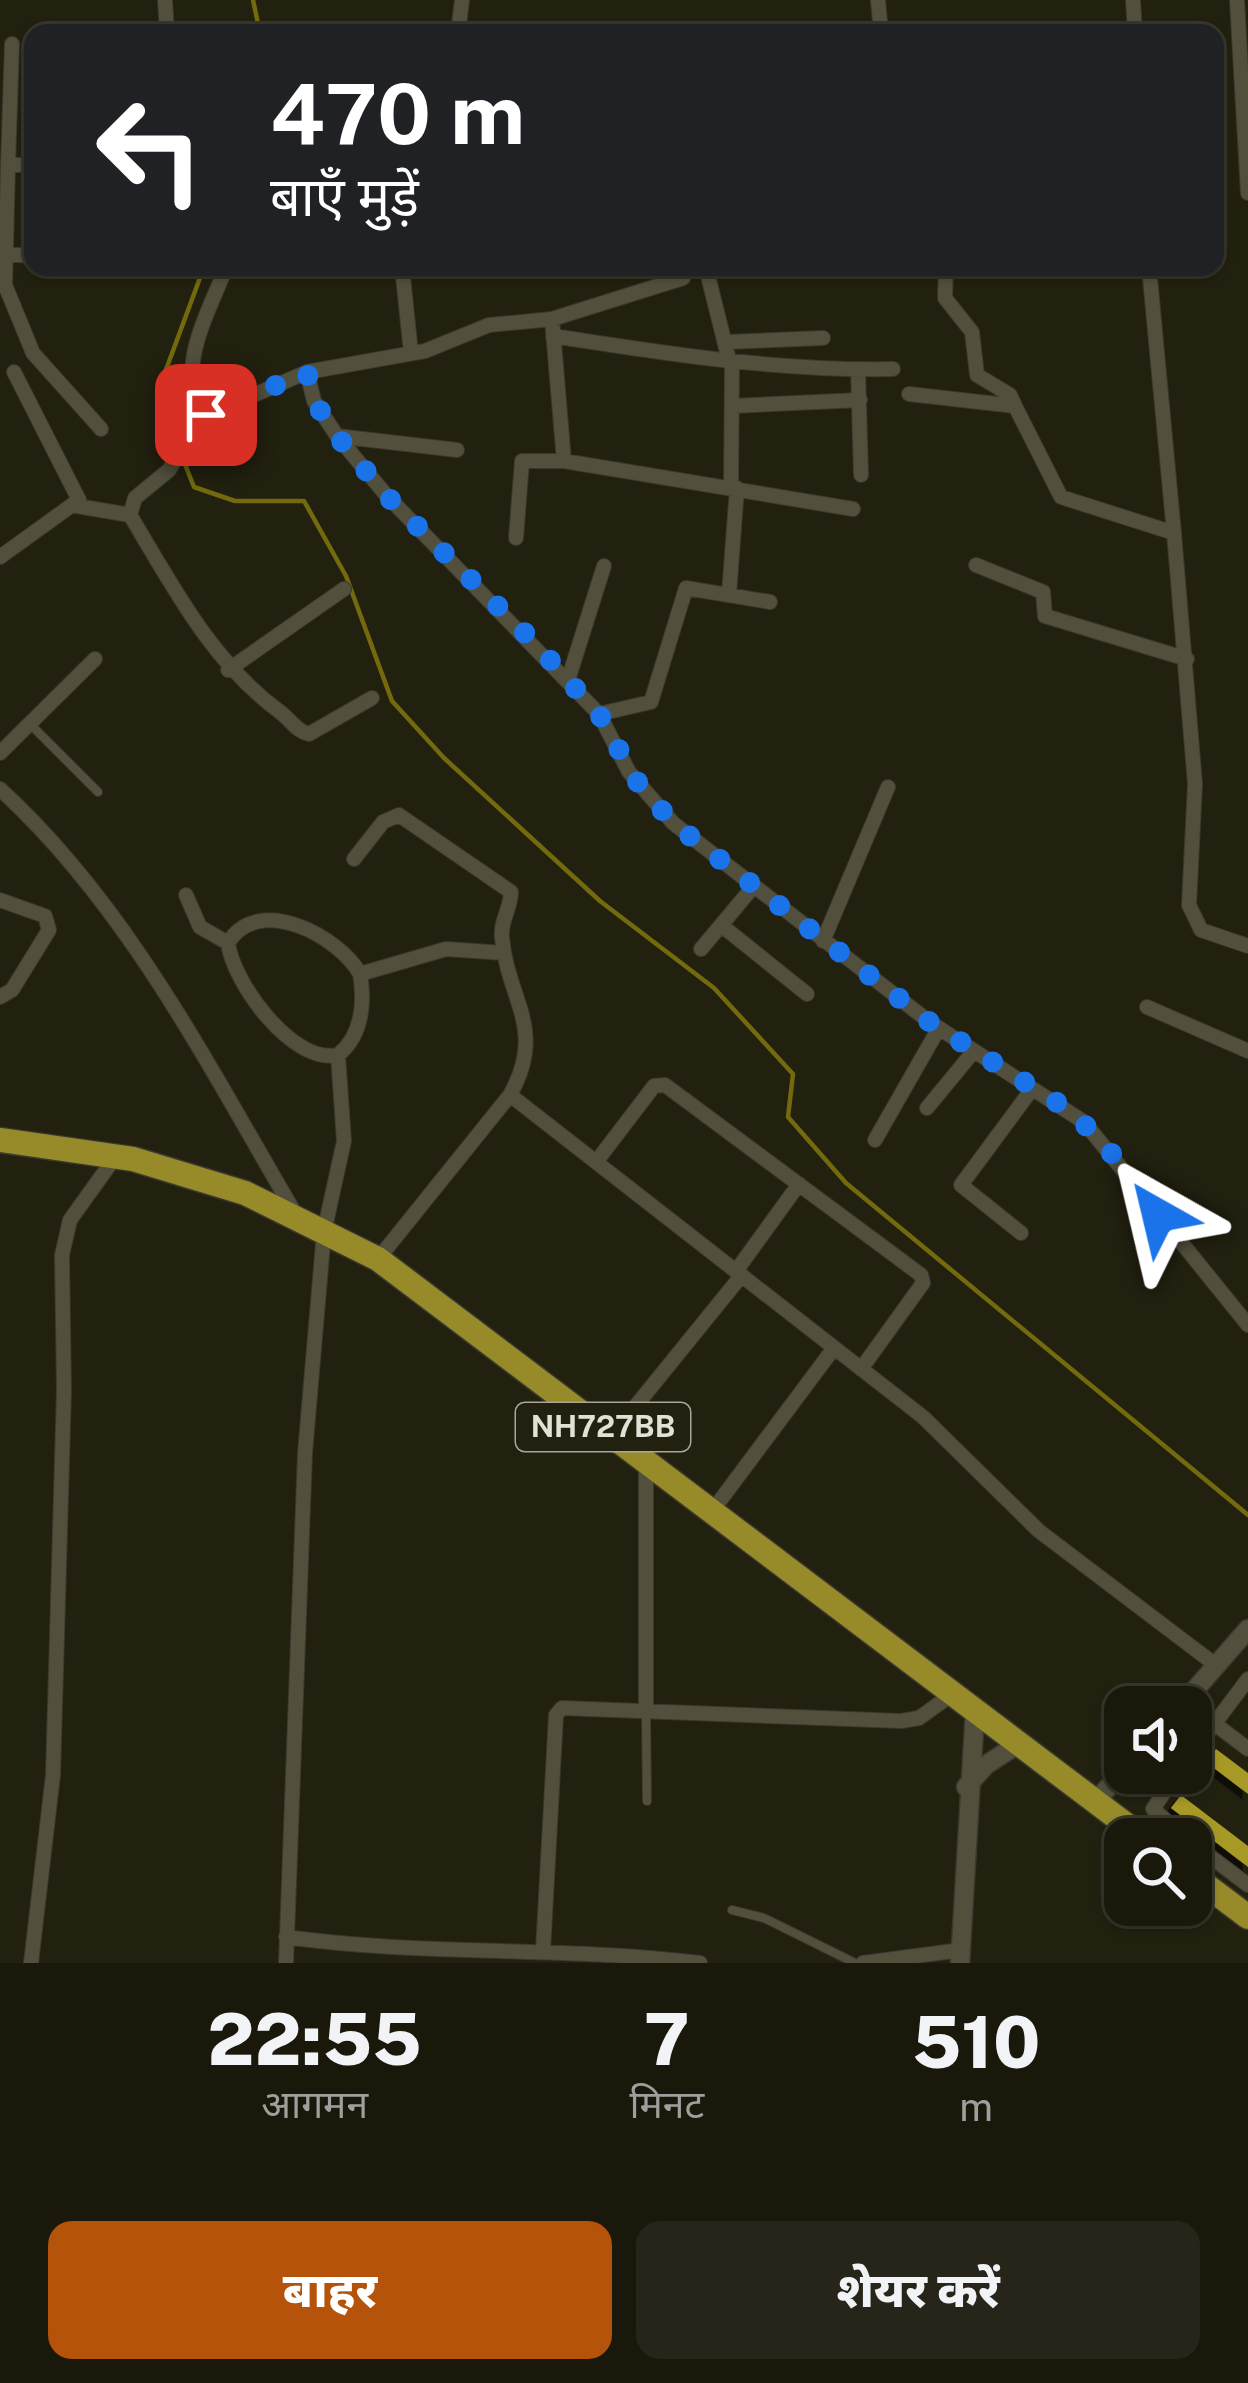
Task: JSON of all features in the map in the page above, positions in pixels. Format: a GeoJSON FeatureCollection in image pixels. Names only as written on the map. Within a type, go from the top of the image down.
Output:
{"type":"FeatureCollection","features":[{"type":"Feature","properties":{"kind":"highway","name":"NH727BB"},"geometry":{"type":"LineString","coordinates":[[0,1140],[116,1156],[245,1193],[378,1259],[1117,1818]]}},
{"type":"Feature","properties":{"kind":"highway"},"geometry":{"type":"LineString","coordinates":[[1212,1890],[1248,1917]]}},
{"type":"Feature","properties":{"kind":"street"},"geometry":{"type":"LineString","coordinates":[[1238,0],[1248,193]]}},
{"type":"Feature","properties":{"kind":"street"},"geometry":{"type":"LineString","coordinates":[[12,44],[2,286],[33,352],[100,429]]}},
{"type":"Feature","properties":{"kind":"street"},"geometry":{"type":"LineString","coordinates":[[8,165],[24,165]]}},
{"type":"Feature","properties":{"kind":"street"},"geometry":{"type":"LineString","coordinates":[[5,254],[24,255]]}},
{"type":"Feature","properties":{"kind":"street"},"geometry":{"type":"LineString","coordinates":[[203,417],[194,400],[190,370],[223,276]]}},
{"type":"Feature","properties":{"kind":"street"},"geometry":{"type":"LineString","coordinates":[[403,276],[411,353]]}},
{"type":"Feature","properties":{"kind":"street"},"geometry":{"type":"LineString","coordinates":[[946,276],[946,298],[972,332],[977,375],[1010,395],[1061,497],[1174,533]]}},
{"type":"Feature","properties":{"kind":"street"},"geometry":{"type":"LineString","coordinates":[[1150,276],[1195,784],[1189,905],[1201,930],[1248,946]]}},
{"type":"Feature","properties":{"kind":"street"},"geometry":{"type":"LineString","coordinates":[[130,515],[135,498],[169,470],[203,417],[307,372],[411,353],[489,325],[552,319],[683,278]]}},
{"type":"Feature","properties":{"kind":"street"},"geometry":{"type":"LineString","coordinates":[[709,280],[731,364],[734,487],[729,594]]}},
{"type":"Feature","properties":{"kind":"street"},"geometry":{"type":"LineString","coordinates":[[552,319],[564,461]]}},
{"type":"Feature","properties":{"kind":"street"},"geometry":{"type":"LineString","coordinates":[[554,336],[731,364],[892,368]]}},
{"type":"Feature","properties":{"kind":"street"},"geometry":{"type":"LineString","coordinates":[[728,342],[823,338]]}},
{"type":"Feature","properties":{"kind":"street"},"geometry":{"type":"LineString","coordinates":[[858,369],[861,475]]}},
{"type":"Feature","properties":{"kind":"street"},"geometry":{"type":"LineString","coordinates":[[14,372],[78,494],[77,506]]}},
{"type":"Feature","properties":{"kind":"street"},"geometry":{"type":"LineString","coordinates":[[307,372],[314,401],[337,436],[387,496],[599,714],[629,772],[673,823],[939,1028],[1093,1131],[1248,1325]]}},
{"type":"Feature","properties":{"kind":"street"},"geometry":{"type":"LineString","coordinates":[[910,394],[1015,406]]}},
{"type":"Feature","properties":{"kind":"street"},"geometry":{"type":"LineString","coordinates":[[732,406],[860,400]]}},
{"type":"Feature","properties":{"kind":"street"},"geometry":{"type":"LineString","coordinates":[[337,436],[457,450]]}},
{"type":"Feature","properties":{"kind":"street"},"geometry":{"type":"LineString","coordinates":[[516,538],[520,465],[528,459],[734,487],[853,509]]}},
{"type":"Feature","properties":{"kind":"street"},"geometry":{"type":"LineString","coordinates":[[0,557],[77,506],[130,515],[228,670],[301,733],[309,734],[372,698]]}},
{"type":"Feature","properties":{"kind":"street"},"geometry":{"type":"LineString","coordinates":[[976,565],[1043,592],[1045,616],[1187,658]]}},
{"type":"Feature","properties":{"kind":"street"},"geometry":{"type":"LineString","coordinates":[[568,680],[604,566]]}},
{"type":"Feature","properties":{"kind":"street"},"geometry":{"type":"LineString","coordinates":[[599,714],[651,702],[686,588],[770,602]]}},
{"type":"Feature","properties":{"kind":"street"},"geometry":{"type":"LineString","coordinates":[[228,670],[344,589]]}},
{"type":"Feature","properties":{"kind":"street"},"geometry":{"type":"LineString","coordinates":[[0,753],[95,658]]}},
{"type":"Feature","properties":{"kind":"street"},"geometry":{"type":"LineString","coordinates":[[823,941],[888,787]]}},
{"type":"Feature","properties":{"kind":"street"},"geometry":{"type":"LineString","coordinates":[[0,789],[47,832],[94,886],[298,1220]]}},
{"type":"Feature","properties":{"kind":"street"},"geometry":{"type":"LineString","coordinates":[[354,859],[383,822],[400,815],[511,892],[502,922],[504,952],[528,1040],[524,1071],[510,1095],[378,1259]]}},
{"type":"Feature","properties":{"kind":"street"},"geometry":{"type":"LineString","coordinates":[[701,949],[753,887]]}},
{"type":"Feature","properties":{"kind":"street"},"geometry":{"type":"LineString","coordinates":[[186,895],[200,927],[228,943],[239,973],[289,1041],[314,1056],[338,1055]]}},
{"type":"Feature","properties":{"kind":"street"},"geometry":{"type":"LineString","coordinates":[[0,900],[45,916],[49,930],[12,990],[0,998]]}},
{"type":"Feature","properties":{"kind":"street"},"geometry":{"type":"LineString","coordinates":[[228,943],[235,932],[256,923],[292,924],[328,940],[359,974],[363,993],[358,1026],[338,1055],[344,1141],[324,1232],[305,1453],[286,1963]]}},
{"type":"Feature","properties":{"kind":"street"},"geometry":{"type":"LineString","coordinates":[[721,925],[807,994]]}},
{"type":"Feature","properties":{"kind":"street"},"geometry":{"type":"LineString","coordinates":[[359,974],[446,949],[504,952]]}},
{"type":"Feature","properties":{"kind":"street"},"geometry":{"type":"LineString","coordinates":[[1148,1007],[1248,1051]]}},
{"type":"Feature","properties":{"kind":"street"},"geometry":{"type":"LineString","coordinates":[[875,1140],[939,1028]]}},
{"type":"Feature","properties":{"kind":"street"},"geometry":{"type":"LineString","coordinates":[[927,1108],[974,1051]]}},
{"type":"Feature","properties":{"kind":"street"},"geometry":{"type":"LineString","coordinates":[[596,1162],[659,1083],[924,1279],[861,1369]]}},
{"type":"Feature","properties":{"kind":"street"},"geometry":{"type":"LineString","coordinates":[[1021,1233],[962,1185],[1032,1089]]}},
{"type":"Feature","properties":{"kind":"street"},"geometry":{"type":"LineString","coordinates":[[510,1095],[923,1417],[1039,1532],[1217,1666]]}},
{"type":"Feature","properties":{"kind":"street"},"geometry":{"type":"LineString","coordinates":[[32,1963],[53,1775],[64,1390],[62,1255],[70,1220],[116,1156]]}},
{"type":"Feature","properties":{"kind":"street"},"geometry":{"type":"LineString","coordinates":[[613,1434],[739,1273],[799,1184]]}},
{"type":"Feature","properties":{"kind":"street"},"geometry":{"type":"LineString","coordinates":[[713,1510],[835,1348]]}},
{"type":"Feature","properties":{"kind":"street"},"geometry":{"type":"LineString","coordinates":[[646,1459],[646,1710]]}},
{"type":"Feature","properties":{"kind":"street"},"geometry":{"type":"LineString","coordinates":[[1199,1686],[1248,1629]]}},
{"type":"Feature","properties":{"kind":"street"},"geometry":{"type":"LineString","coordinates":[[1212,1728],[1248,1679]]}},
{"type":"Feature","properties":{"kind":"street"},"geometry":{"type":"LineString","coordinates":[[543,1951],[557,1711],[902,1721],[920,1718],[954,1693]]}},
{"type":"Feature","properties":{"kind":"street"},"geometry":{"type":"LineString","coordinates":[[859,1963],[960,1957],[975,1712]]}},
{"type":"Feature","properties":{"kind":"street"},"geometry":{"type":"LineString","coordinates":[[1215,1724],[1248,1749]]}},
{"type":"Feature","properties":{"kind":"street"},"geometry":{"type":"LineString","coordinates":[[967,1787],[986,1765],[1018,1744]]}},
{"type":"Feature","properties":{"kind":"street"},"geometry":{"type":"LineString","coordinates":[[1096,1802],[1104,1793]]}},
{"type":"Feature","properties":{"kind":"street"},"geometry":{"type":"LineString","coordinates":[[1163,1794],[1153,1810],[1163,1818]]}},
{"type":"Feature","properties":{"kind":"street"},"geometry":{"type":"LineString","coordinates":[[1212,1858],[1248,1885]]}},
{"type":"Feature","properties":{"kind":"street"},"geometry":{"type":"LineString","coordinates":[[286,1937],[351,1946],[543,1951],[700,1963]]}},
{"type":"Feature","properties":{"kind":"lane"},"geometry":{"type":"LineString","coordinates":[[30,724],[98,792]]}},
{"type":"Feature","properties":{"kind":"lane"},"geometry":{"type":"LineString","coordinates":[[646,1710],[647,1801]]}},
{"type":"Feature","properties":{"kind":"lane"},"geometry":{"type":"LineString","coordinates":[[732,1910],[764,1918],[859,1963]]}},
{"type":"Feature","properties":{"kind":"building"},"geometry":{"type":"Polygon","coordinates":[[[1216,1749],[1248,1773],[1248,1794],[1212,1767],[1216,1749]]]}},
{"type":"Feature","properties":{"kind":"building"},"geometry":{"type":"Polygon","coordinates":[[[1181,1795],[1211,1818],[1184,1818],[1171,1808],[1181,1795]]]}},
{"type":"Feature","properties":{"kind":"building"},"geometry":{"type":"Polygon","coordinates":[[[1212,1819],[1248,1846],[1248,1867],[1212,1839],[1212,1819]]]}},
{"type":"Feature","properties":{"kind":"waterway"},"geometry":{"type":"LineString","coordinates":[[253,0],[258,24]]}},
{"type":"Feature","properties":{"kind":"waterway"},"geometry":{"type":"LineString","coordinates":[[201,276],[157,394],[194,487],[235,501],[304,501],[346,576],[392,701],[444,758],[600,901],[714,988],[793,1074],[788,1117],[846,1183],[1248,1515]]}},
{"type":"Feature","properties":{"kind":"route"},"geometry":{"type":"LineString","coordinates":[[206,415],[307,372],[314,401],[337,436],[387,496],[535,643],[608,725],[629,772],[673,823],[931,1023],[1072,1112],[1106,1146],[1158,1215]]}}]}
